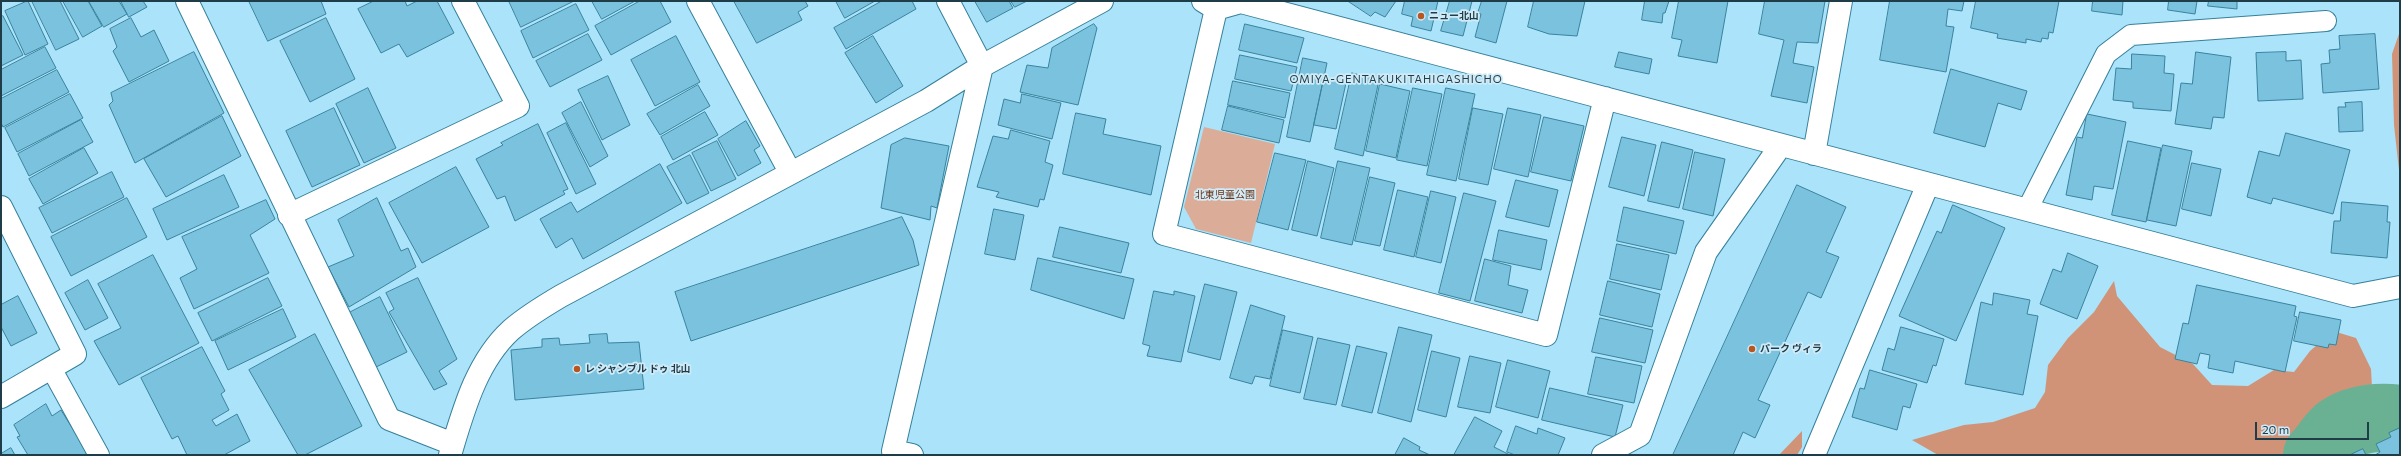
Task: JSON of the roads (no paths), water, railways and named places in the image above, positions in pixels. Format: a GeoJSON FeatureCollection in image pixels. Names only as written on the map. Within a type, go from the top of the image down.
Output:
{"type":"FeatureCollection","features":[{"type":"Feature","properties":{"kind":"street"},"geometry":{"type":"LineString","coordinates":[[187,1],[289,215],[389,419],[452,450],[467,401],[480,371],[496,347],[510,331],[561,296],[926,100],[982,66],[1102,1]]}},
{"type":"Feature","properties":{"kind":"street"},"geometry":{"type":"LineString","coordinates":[[289,215],[518,106],[463,1]]}},
{"type":"Feature","properties":{"kind":"street"},"geometry":{"type":"LineString","coordinates":[[698,1],[790,172]]}},
{"type":"Feature","properties":{"kind":"street"},"geometry":{"type":"LineString","coordinates":[[912,455],[893,451],[982,66],[948,1]]}},
{"type":"Feature","properties":{"kind":"street"},"geometry":{"type":"LineString","coordinates":[[1605,98],[1546,335],[1164,234],[1209,5],[1240,1],[2353,296],[2400,287]]}},
{"type":"Feature","properties":{"kind":"street"},"geometry":{"type":"LineString","coordinates":[[1814,154],[1841,1]]}},
{"type":"Feature","properties":{"kind":"street"},"geometry":{"type":"LineString","coordinates":[[1603,455],[1640,435],[1706,252],[1781,145]]}},
{"type":"Feature","properties":{"kind":"street"},"geometry":{"type":"LineString","coordinates":[[1814,455],[1928,184]]}},
{"type":"Feature","properties":{"kind":"street"},"geometry":{"type":"LineString","coordinates":[[1,207],[75,354],[1,397]]}},
{"type":"Feature","properties":{"kind":"lane"},"geometry":{"type":"LineString","coordinates":[[2028,210],[2106,54],[2132,35],[2326,20]]}},
{"type":"Feature","properties":{"kind":"lane"},"geometry":{"type":"LineString","coordinates":[[51,368],[98,455]]}},
{"type":"Feature","properties":{"kind":"waterway"},"geometry":{"type":"LineString","coordinates":[[2317,455],[2331,438],[2340,429],[2347,425],[2361,420],[2377,418],[2400,419]]}},
{"type":"Feature","properties":{"kind":"place","name":"ニュー北山"},"geometry":{"type":"Point","coordinates":[1421,16]}},
{"type":"Feature","properties":{"kind":"place","name":"パーク ヴィラ"},"geometry":{"type":"Point","coordinates":[1752,349]}},
{"type":"Feature","properties":{"kind":"place","name":"レ シャンブル ドゥ 北山"},"geometry":{"type":"Point","coordinates":[577,369]}},
{"type":"Feature","properties":{"kind":"district","name":"OMIYA-GENTAKUKITAHIGASHICHO"},"geometry":{"type":"Point","coordinates":[1396,79]}},
{"type":"Feature","properties":{"kind":"park label","name":"北東児童公園"},"geometry":{"type":"Point","coordinates":[1225,195]}}]}
